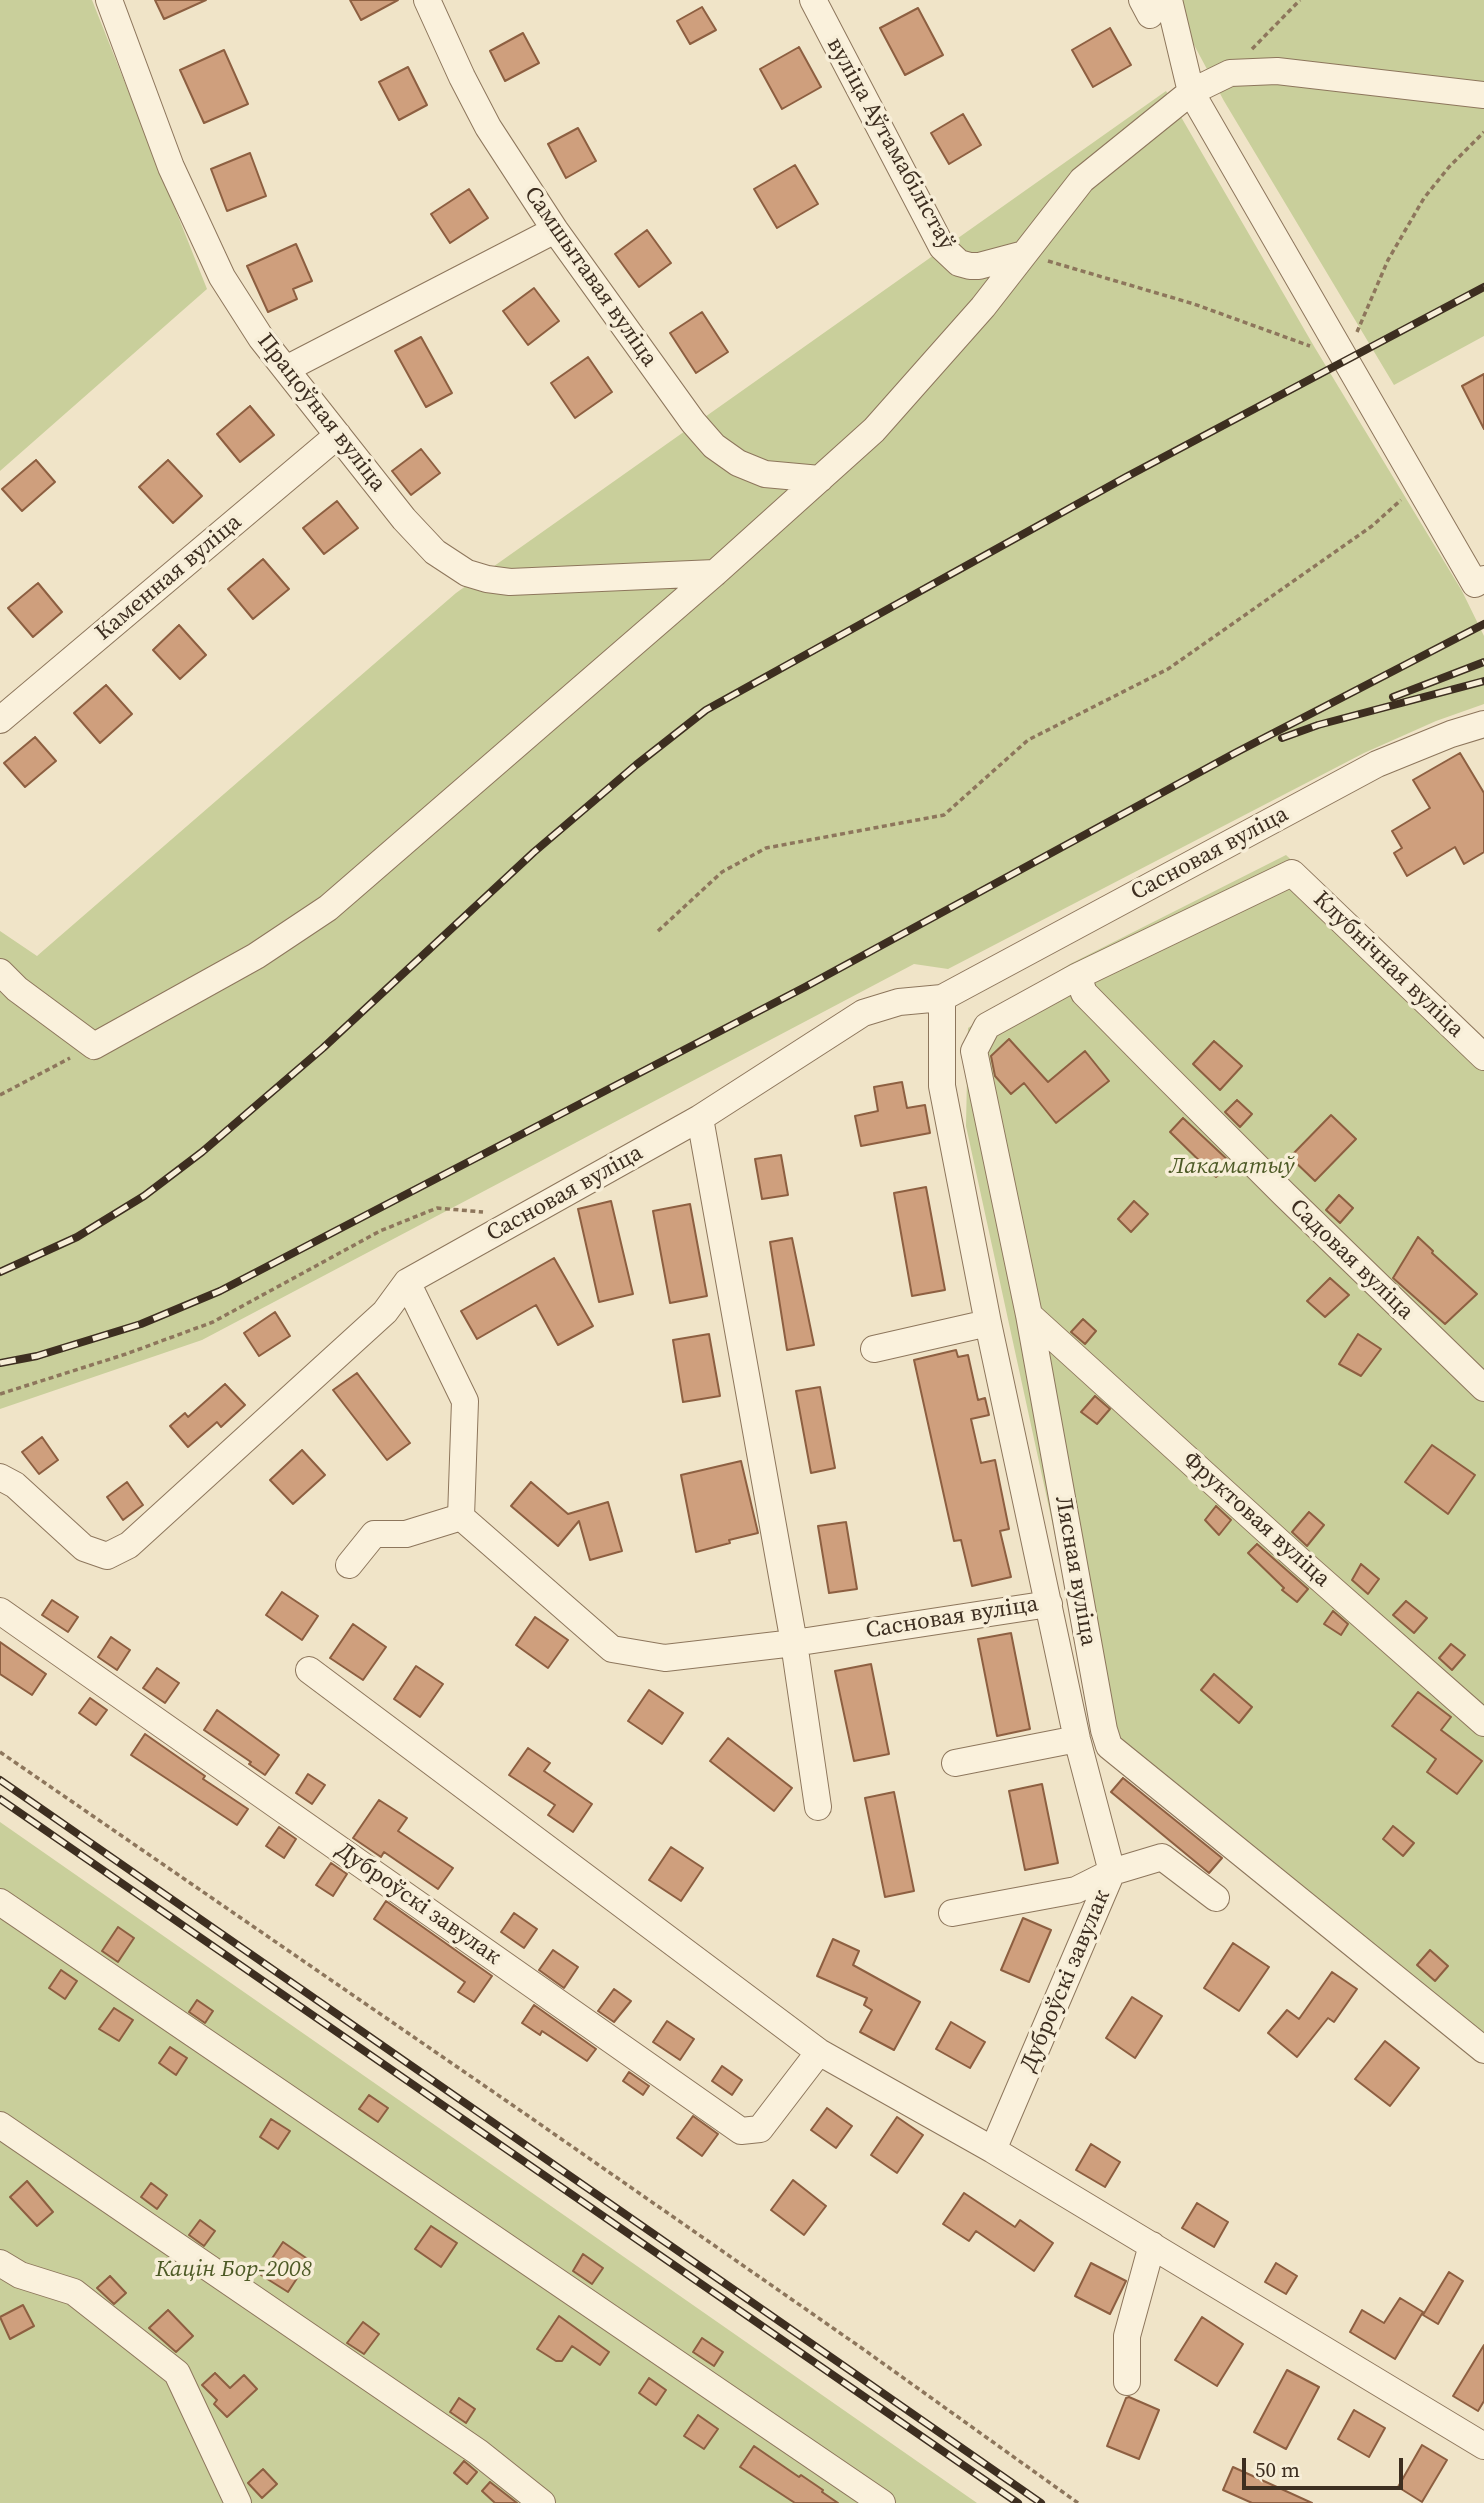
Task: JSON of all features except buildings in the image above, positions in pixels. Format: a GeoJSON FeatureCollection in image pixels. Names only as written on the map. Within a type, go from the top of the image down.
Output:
{"type":"FeatureCollection","features":[{"type":"Feature","properties":{"kind":"street","name":"Працоўная вуліца"},"geometry":{"type":"LineString","coordinates":[[109,0],[171,167],[204,242],[242,310],[419,537],[450,564],[467,573],[510,582],[715,573]]}},
{"type":"Feature","properties":{"kind":"street","name":"Самшытавая вуліца"},"geometry":{"type":"LineString","coordinates":[[427,0],[488,127],[555,230],[693,422],[714,446],[738,463],[765,474],[820,480]]}},
{"type":"Feature","properties":{"kind":"street","name":"вуліца Аўтамабілістаў"},"geometry":{"type":"LineString","coordinates":[[813,0],[942,247],[959,263],[970,266],[1024,254]]}},
{"type":"Feature","properties":{"kind":"street"},"geometry":{"type":"LineString","coordinates":[[1154,5],[1191,92],[1345,362],[1479,582]]}},
{"type":"Feature","properties":{"kind":"street"},"geometry":{"type":"LineString","coordinates":[[0,972],[17,989],[94,1045],[256,957],[328,908],[715,573],[874,430],[983,307],[1082,180],[1191,92],[1230,73],[1277,71],[1484,95]]}},
{"type":"Feature","properties":{"kind":"street"},"geometry":{"type":"LineString","coordinates":[[286,369],[555,230]]}},
{"type":"Feature","properties":{"kind":"street","name":"Каменная вуліца"},"geometry":{"type":"LineString","coordinates":[[0,720],[338,435]]}},
{"type":"Feature","properties":{"kind":"street","name":"Сасновая вуліца"},"geometry":{"type":"LineString","coordinates":[[407,1282],[700,1118],[863,1013],[899,1002],[942,998],[1377,764],[1451,734],[1484,724]]}},
{"type":"Feature","properties":{"kind":"street","name":"Лясная вуліца"},"geometry":{"type":"LineString","coordinates":[[1292,873],[1078,976],[987,1026],[974,1051],[984,1111],[1029,1315],[1109,1746],[1484,2050]]}},
{"type":"Feature","properties":{"kind":"street","name":"Клубнічная вуліца"},"geometry":{"type":"LineString","coordinates":[[1292,873],[1484,1057]]}},
{"type":"Feature","properties":{"kind":"street","name":"Садовая вуліца"},"geometry":{"type":"LineString","coordinates":[[1078,976],[1084,993],[1284,1194],[1484,1388]]}},
{"type":"Feature","properties":{"kind":"street","name":"Сасновая вуліца"},"geometry":{"type":"LineString","coordinates":[[461,1517],[612,1648],[665,1658],[794,1643],[1049,1604],[988,1323],[942,1086],[942,998]]}},
{"type":"Feature","properties":{"kind":"street"},"geometry":{"type":"LineString","coordinates":[[700,1118],[794,1643],[818,1807]]}},
{"type":"Feature","properties":{"kind":"street"},"geometry":{"type":"LineString","coordinates":[[0,1477],[15,1485],[84,1548],[107,1556],[129,1545],[385,1312],[407,1282],[465,1401],[461,1517],[406,1534],[374,1534],[349,1565]]}},
{"type":"Feature","properties":{"kind":"street","name":"Фруктовая вуліца"},"geometry":{"type":"LineString","coordinates":[[1029,1315],[1299,1560],[1484,1723]]}},
{"type":"Feature","properties":{"kind":"street"},"geometry":{"type":"LineString","coordinates":[[874,1349],[988,1323]]}},
{"type":"Feature","properties":{"kind":"street","name":"Дуброўскі завулак"},"geometry":{"type":"LineString","coordinates":[[993,2150],[1112,1872],[1077,1739],[1049,1604]]}},
{"type":"Feature","properties":{"kind":"street","name":"Дуброўскі завулак"},"geometry":{"type":"LineString","coordinates":[[0,1611],[741,2131],[761,2129],[819,2052]]}},
{"type":"Feature","properties":{"kind":"street"},"geometry":{"type":"LineString","coordinates":[[309,1670],[819,2052],[993,2150],[1484,2446]]}},
{"type":"Feature","properties":{"kind":"street"},"geometry":{"type":"LineString","coordinates":[[955,1763],[1077,1739]]}},
{"type":"Feature","properties":{"kind":"street"},"geometry":{"type":"LineString","coordinates":[[952,1913],[1076,1889],[1112,1872],[1162,1857],[1216,1898]]}},
{"type":"Feature","properties":{"kind":"street"},"geometry":{"type":"LineString","coordinates":[[0,1902],[882,2503]]}},
{"type":"Feature","properties":{"kind":"street"},"geometry":{"type":"LineString","coordinates":[[0,2125],[478,2452],[542,2503]]}},
{"type":"Feature","properties":{"kind":"street"},"geometry":{"type":"LineString","coordinates":[[1127,2382],[1127,2336],[1152,2245]]}},
{"type":"Feature","properties":{"kind":"street"},"geometry":{"type":"LineString","coordinates":[[0,2263],[20,2275],[75,2292],[177,2373],[238,2503]]}},
{"type":"Feature","properties":{"kind":"path"},"geometry":{"type":"LineString","coordinates":[[1230,73],[1300,0]]}},
{"type":"Feature","properties":{"kind":"path"},"geometry":{"type":"LineString","coordinates":[[658,931],[722,872],[766,849],[944,815],[1028,740],[1168,669],[1372,526],[1418,484]]}},
{"type":"Feature","properties":{"kind":"path"},"geometry":{"type":"LineString","coordinates":[[0,1095],[94,1045]]}},
{"type":"Feature","properties":{"kind":"path"},"geometry":{"type":"LineString","coordinates":[[0,1394],[126,1354],[213,1322],[380,1231],[437,1208],[487,1213]]}},
{"type":"Feature","properties":{"kind":"path"},"geometry":{"type":"LineString","coordinates":[[0,1752],[863,2349],[1077,2503]]}},
{"type":"Feature","properties":{"kind":"green space"},"geometry":{"type":"Polygon","coordinates":[[[0,0],[92,0],[207,289],[0,471],[0,0]]]}},
{"type":"Feature","properties":{"kind":"green space"},"geometry":{"type":"Polygon","coordinates":[[[1170,0],[1484,0],[1484,336],[1394,385],[1224,101],[1170,0]]]}},
{"type":"Feature","properties":{"kind":"green space"},"geometry":{"type":"Polygon","coordinates":[[[1166,91],[1315,348],[1462,591],[1484,636],[1484,704],[1436,721],[1364,753],[948,969],[914,964],[202,1340],[0,1409],[0,931],[37,956],[456,593],[1166,91]]]}},
{"type":"Feature","properties":{"kind":"green space","name":"Лакаматыў"},"geometry":{"type":"Polygon","coordinates":[[[1286,855],[1484,1043],[1484,2058],[1101,1747],[966,1126],[968,1028],[1070,964],[1286,855]]]}},
{"type":"Feature","properties":{"kind":"green space","name":"Кацін Бор-2008"},"geometry":{"type":"Polygon","coordinates":[[[0,1822],[977,2503],[0,2503],[0,1822]]]}},
{"type":"Feature","properties":{"kind":"railway"},"geometry":{"type":"LineString","coordinates":[[0,1272],[77,1237],[144,1196],[202,1152],[323,1048],[534,852],[636,765],[706,710],[1126,477],[1484,287]]}},
{"type":"Feature","properties":{"kind":"railway"},"geometry":{"type":"LineString","coordinates":[[0,1363],[37,1356],[141,1324],[220,1291],[805,987],[1235,753],[1484,624]]}},
{"type":"Feature","properties":{"kind":"railway"},"geometry":{"type":"LineString","coordinates":[[1393,697],[1484,662]]}},
{"type":"Feature","properties":{"kind":"railway"},"geometry":{"type":"LineString","coordinates":[[1282,738],[1318,725],[1484,681]]}},
{"type":"Feature","properties":{"kind":"railway"},"geometry":{"type":"LineString","coordinates":[[0,1780],[1041,2503]]}},
{"type":"Feature","properties":{"kind":"railway"},"geometry":{"type":"LineString","coordinates":[[0,1799],[1018,2503]]}}]}
